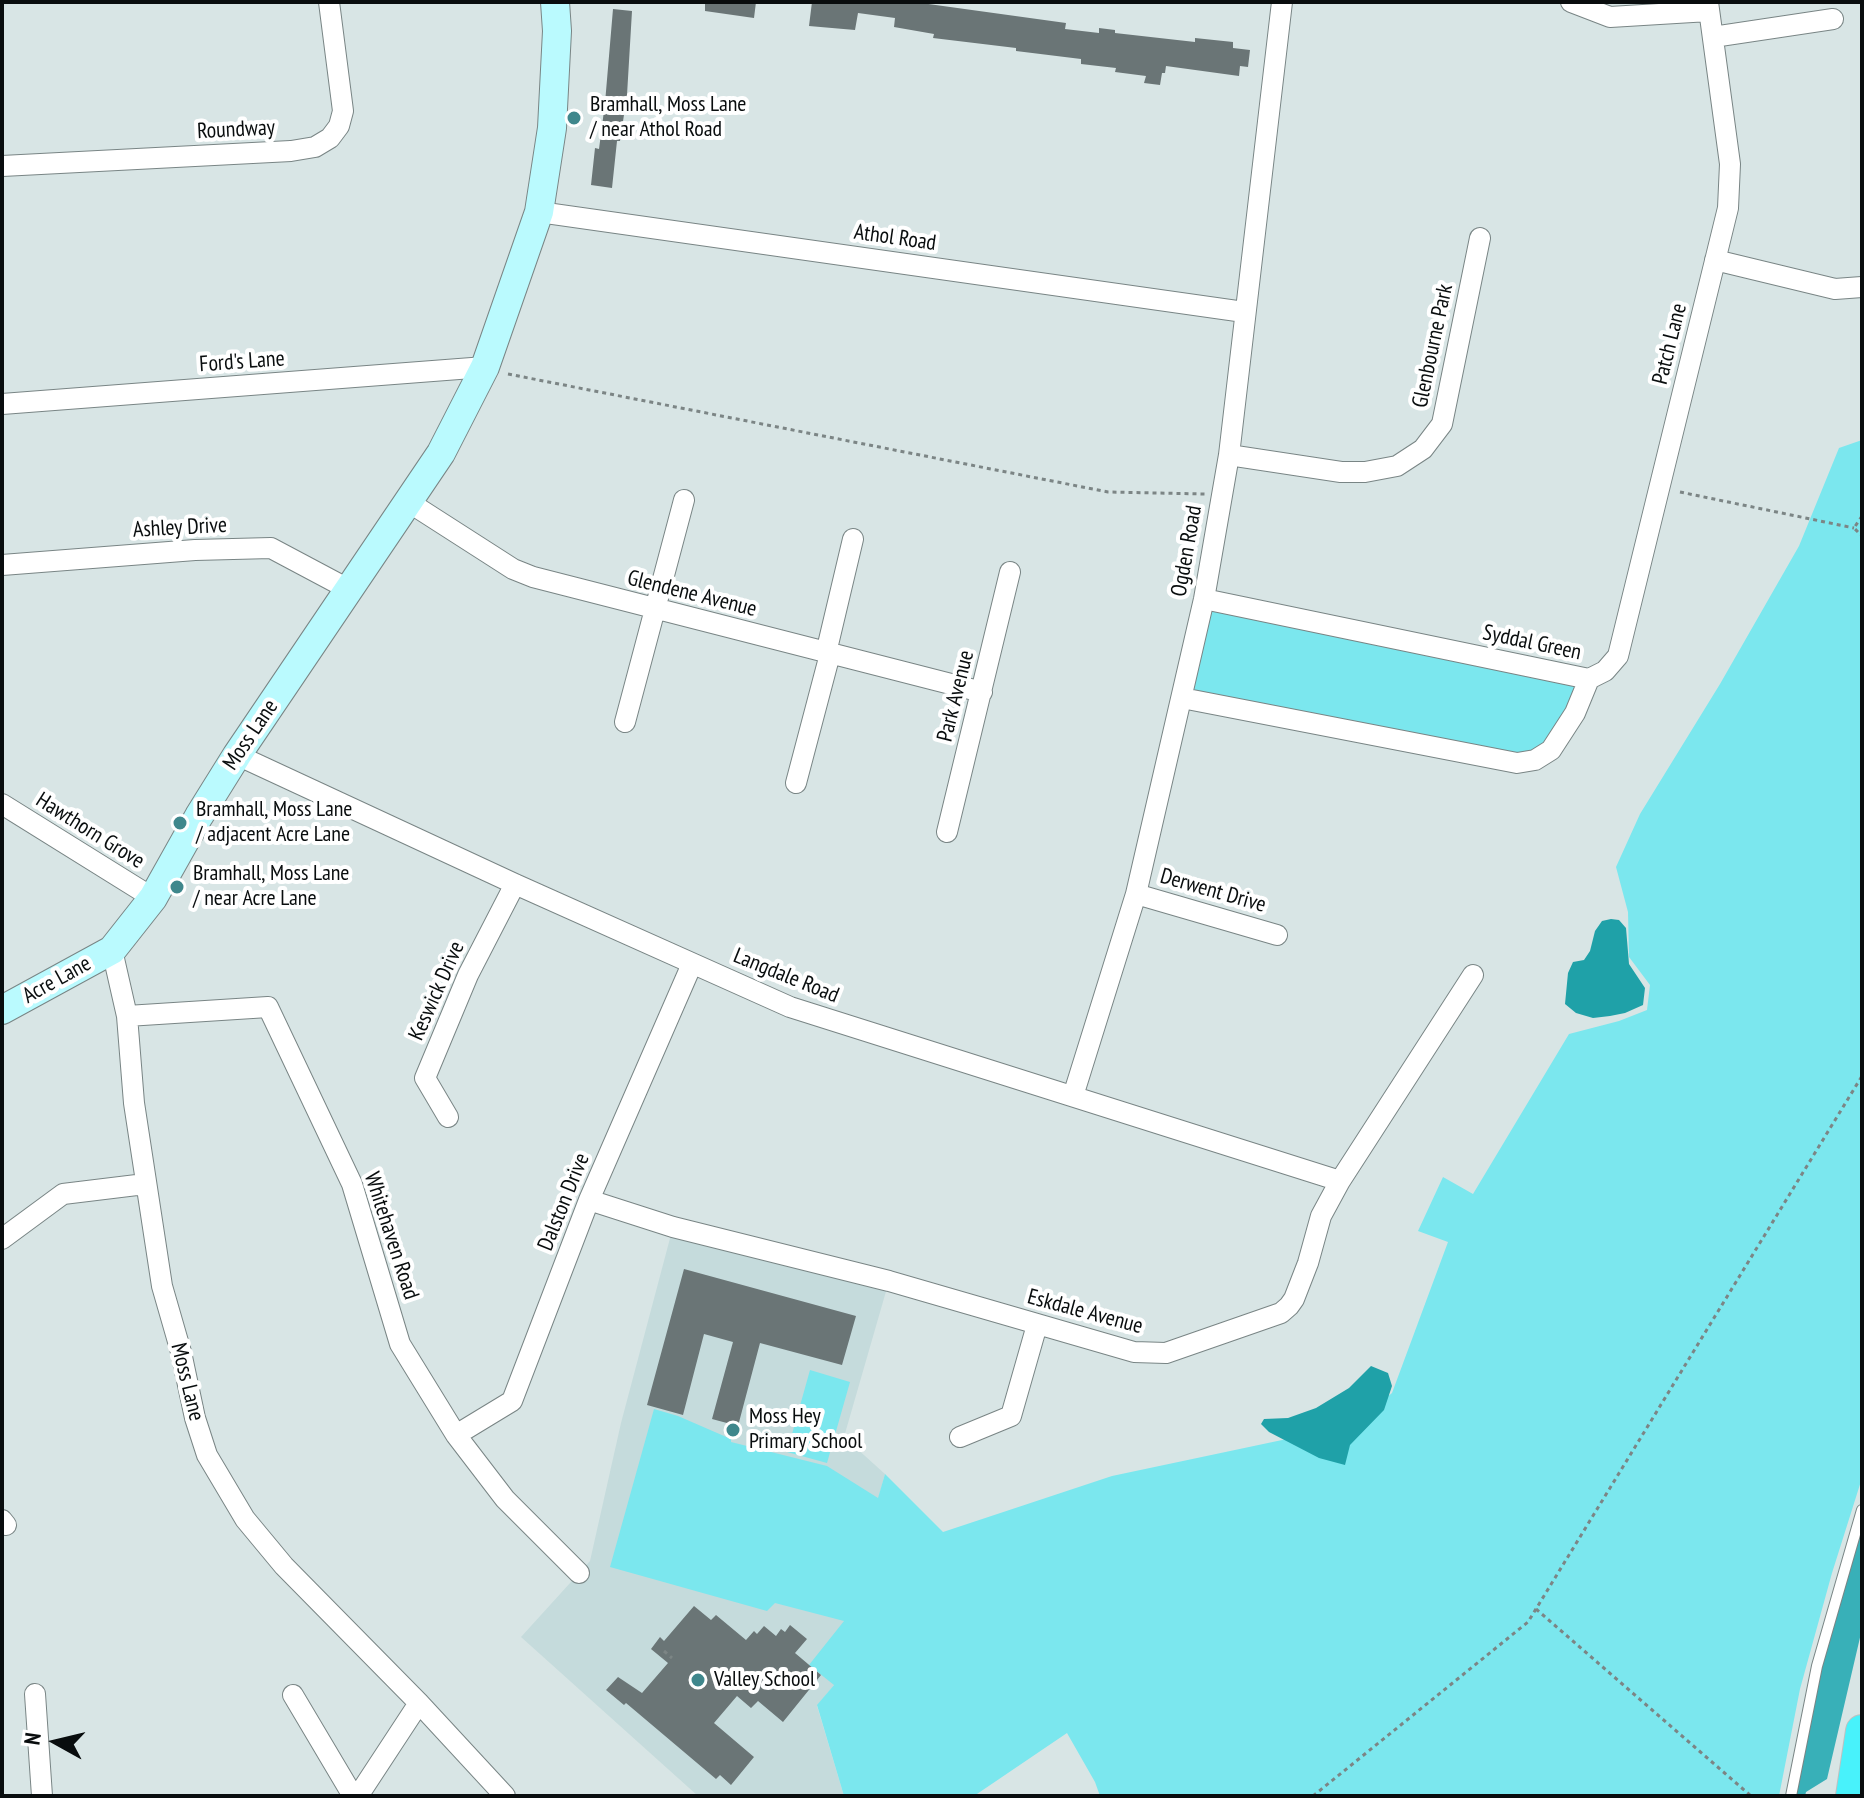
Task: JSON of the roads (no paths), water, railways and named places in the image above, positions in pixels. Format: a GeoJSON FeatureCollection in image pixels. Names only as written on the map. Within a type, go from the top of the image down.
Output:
{"type":"FeatureCollection","features":[{"type":"Feature","properties":{"kind":"highway"},"geometry":{"type":"LineString","coordinates":[[1852,1796],[1862,1731]]}},
{"type":"Feature","properties":{"kind":"main road","name":"Moss Lane"},"geometry":{"type":"LineString","coordinates":[[112,950],[153,898],[237,755],[439,458],[485,368],[539,212],[552,128],[557,31],[555,2]]}},
{"type":"Feature","properties":{"kind":"main road","name":"Acre Lane"},"geometry":{"type":"LineString","coordinates":[[2,1010],[112,950]]}},
{"type":"Feature","properties":{"kind":"street","name":"Roundway"},"geometry":{"type":"LineString","coordinates":[[2,166],[291,151],[315,147],[330,138],[339,126],[343,111],[329,2]]}},
{"type":"Feature","properties":{"kind":"street","name":"Ogden Road"},"geometry":{"type":"LineString","coordinates":[[1073,1096],[1136,894],[1204,599],[1229,455],[1282,2]]}},
{"type":"Feature","properties":{"kind":"street"},"geometry":{"type":"LineString","coordinates":[[1571,2],[1610,17],[1709,7]]}},
{"type":"Feature","properties":{"kind":"street","name":"Patch Lane"},"geometry":{"type":"LineString","coordinates":[[1589,679],[1605,671],[1618,656],[1728,208],[1730,164],[1709,7]]}},
{"type":"Feature","properties":{"kind":"street"},"geometry":{"type":"LineString","coordinates":[[1713,37],[1833,19]]}},
{"type":"Feature","properties":{"kind":"street","name":"Athol Road"},"geometry":{"type":"LineString","coordinates":[[539,212],[1244,312]]}},
{"type":"Feature","properties":{"kind":"street","name":"Glenbourne Park"},"geometry":{"type":"LineString","coordinates":[[1229,455],[1341,472],[1365,472],[1397,466],[1423,449],[1442,424],[1480,238]]}},
{"type":"Feature","properties":{"kind":"street"},"geometry":{"type":"LineString","coordinates":[[1715,260],[1835,289],[1862,287]]}},
{"type":"Feature","properties":{"kind":"street","name":"Ford's Lane"},"geometry":{"type":"LineString","coordinates":[[2,404],[485,368]]}},
{"type":"Feature","properties":{"kind":"street"},"geometry":{"type":"LineString","coordinates":[[625,722],[684,500]]}},
{"type":"Feature","properties":{"kind":"street","name":"Glendene Avenue"},"geometry":{"type":"LineString","coordinates":[[407,501],[513,569],[548,581],[982,692]]}},
{"type":"Feature","properties":{"kind":"street"},"geometry":{"type":"LineString","coordinates":[[796,783],[853,539]]}},
{"type":"Feature","properties":{"kind":"street","name":"Ashley Drive"},"geometry":{"type":"LineString","coordinates":[[2,565],[195,550],[271,548],[350,590]]}},
{"type":"Feature","properties":{"kind":"street","name":"Park Avenue"},"geometry":{"type":"LineString","coordinates":[[947,832],[1010,572]]}},
{"type":"Feature","properties":{"kind":"street","name":"Syddal Green"},"geometry":{"type":"LineString","coordinates":[[1182,698],[1517,763],[1535,760],[1551,750],[1575,713],[1589,679],[1204,599]]}},
{"type":"Feature","properties":{"kind":"street","name":"Langdale Road"},"geometry":{"type":"LineString","coordinates":[[237,755],[790,1007],[1340,1181]]}},
{"type":"Feature","properties":{"kind":"street","name":"Hawthorn Grove"},"geometry":{"type":"LineString","coordinates":[[2,804],[153,898]]}},
{"type":"Feature","properties":{"kind":"street","name":"Keswick Drive"},"geometry":{"type":"LineString","coordinates":[[448,1117],[425,1078],[468,975],[515,884]]}},
{"type":"Feature","properties":{"kind":"street","name":"Derwent Drive"},"geometry":{"type":"LineString","coordinates":[[1136,894],[1277,935]]}},
{"type":"Feature","properties":{"kind":"street","name":"Moss Lane"},"geometry":{"type":"LineString","coordinates":[[112,950],[127,1016],[134,1103],[162,1286],[181,1352],[195,1418],[213,1466],[245,1519],[284,1566],[419,1703],[505,1796]]}},
{"type":"Feature","properties":{"kind":"street","name":"Dalston Drive"},"geometry":{"type":"LineString","coordinates":[[456,1435],[512,1401],[589,1200],[692,964]]}},
{"type":"Feature","properties":{"kind":"street","name":"Eskdale Avenue"},"geometry":{"type":"LineString","coordinates":[[589,1200],[673,1227],[889,1281],[1134,1352],[1166,1353],[1281,1313],[1294,1299],[1321,1216],[1340,1181],[1473,975]]}},
{"type":"Feature","properties":{"kind":"street","name":"Whitehaven Road"},"geometry":{"type":"LineString","coordinates":[[127,1016],[268,1007],[352,1184],[400,1344],[456,1435],[505,1499],[579,1573]]}},
{"type":"Feature","properties":{"kind":"street"},"geometry":{"type":"LineString","coordinates":[[2,1239],[63,1194],[145,1184]]}},
{"type":"Feature","properties":{"kind":"street"},"geometry":{"type":"LineString","coordinates":[[960,1437],[1011,1416],[1037,1325]]}},
{"type":"Feature","properties":{"kind":"street"},"geometry":{"type":"LineString","coordinates":[[35,1694],[42,1796]]}},
{"type":"Feature","properties":{"kind":"street"},"geometry":{"type":"LineString","coordinates":[[293,1695],[355,1796],[419,1703]]}},
{"type":"Feature","properties":{"kind":"lane"},"geometry":{"type":"LineString","coordinates":[[1791,1796],[1817,1666],[1862,1510]]}},
{"type":"Feature","properties":{"kind":"place","name":"Bramhall, Moss Lane / near Athol Road"},"geometry":{"type":"Point","coordinates":[574,118]}},
{"type":"Feature","properties":{"kind":"place","name":"Bramhall, Moss Lane / adjacent Acre Lane"},"geometry":{"type":"Point","coordinates":[180,823]}},
{"type":"Feature","properties":{"kind":"place","name":"Bramhall, Moss Lane / near Acre Lane"},"geometry":{"type":"Point","coordinates":[177,887]}},
{"type":"Feature","properties":{"kind":"place","name":"Moss Hey Primary School"},"geometry":{"type":"Point","coordinates":[733,1430]}},
{"type":"Feature","properties":{"kind":"place","name":"Valley School"},"geometry":{"type":"Point","coordinates":[698,1680]}}]}
